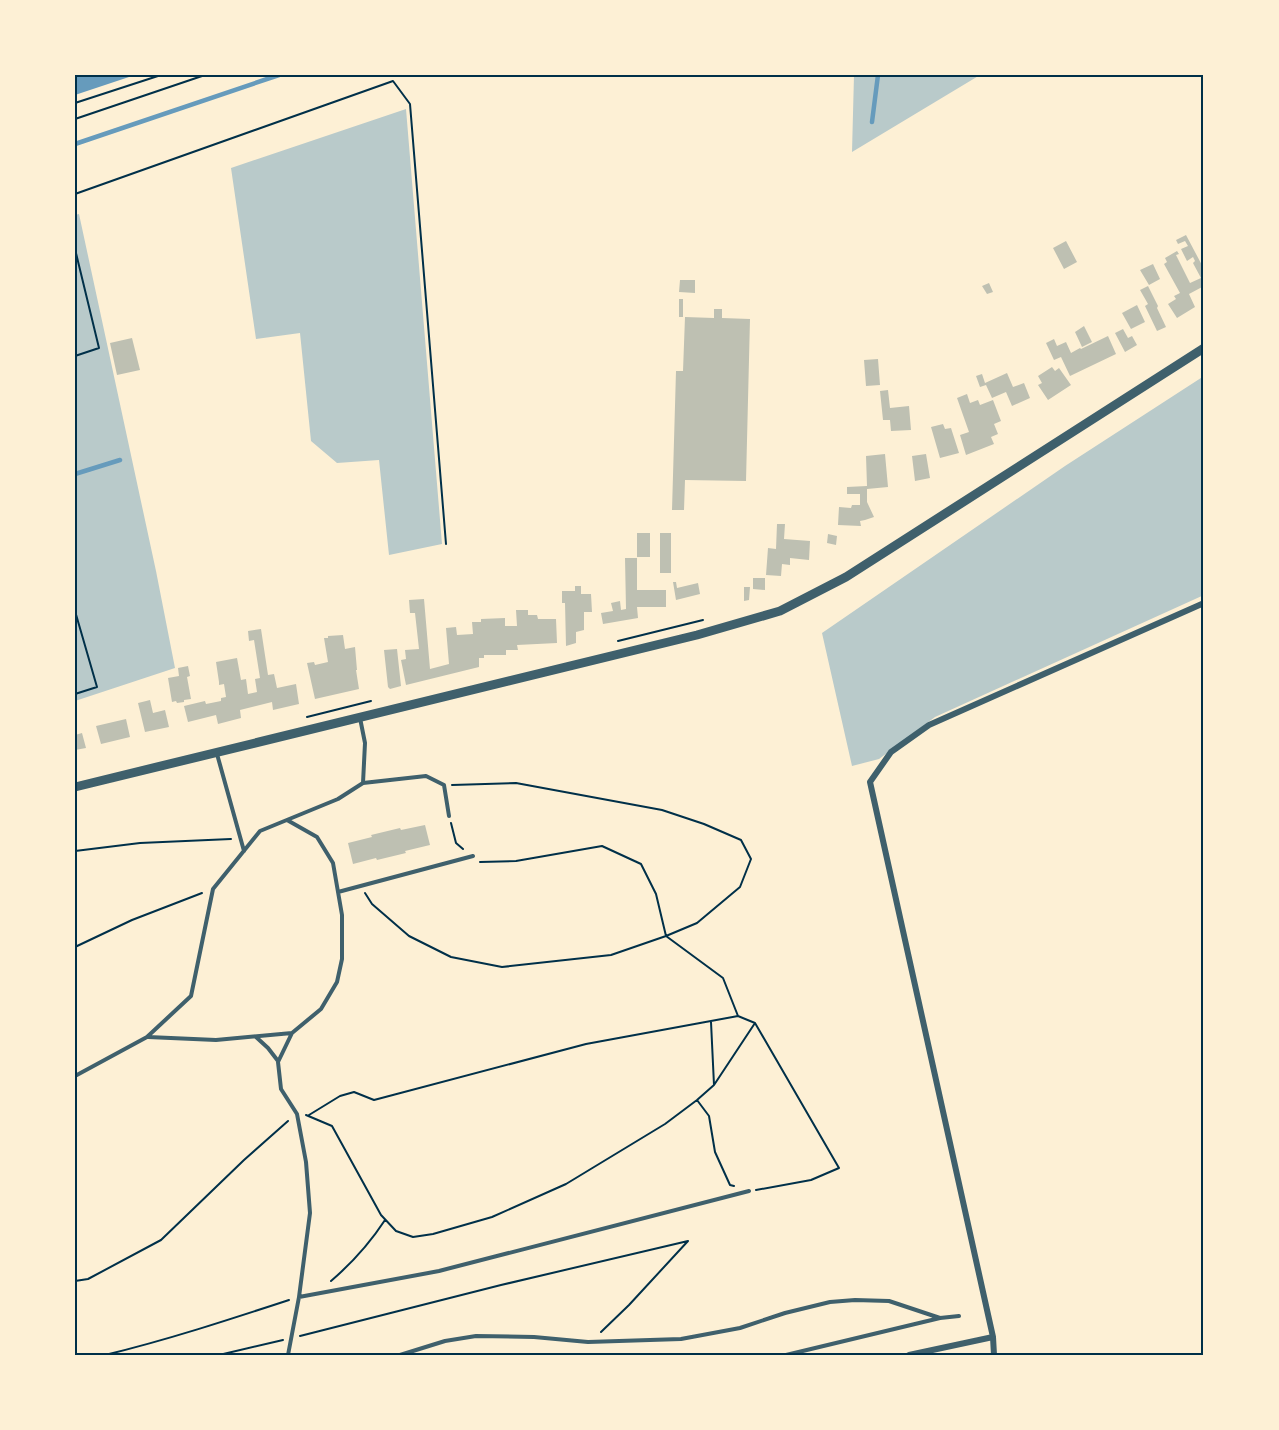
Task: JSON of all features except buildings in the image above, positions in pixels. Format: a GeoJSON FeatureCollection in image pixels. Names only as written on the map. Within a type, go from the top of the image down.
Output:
{"type":"FeatureCollection","features":[{"type":"Feature","properties":{"kind":"street"},"geometry":{"type":"LineString","coordinates":[[75,787],[697,635],[780,611],[846,577],[1204,348]]}},
{"type":"Feature","properties":{"kind":"street"},"geometry":{"type":"LineString","coordinates":[[994,1355],[993,1337],[870,782],[891,753],[929,725],[1204,603]]}},
{"type":"Feature","properties":{"kind":"street"},"geometry":{"type":"LineString","coordinates":[[909,1355],[993,1337]]}},
{"type":"Feature","properties":{"kind":"lane"},"geometry":{"type":"LineString","coordinates":[[360,717],[365,743],[363,783]]}},
{"type":"Feature","properties":{"kind":"lane"},"geometry":{"type":"LineString","coordinates":[[216,752],[244,852]]}},
{"type":"Feature","properties":{"kind":"lane"},"geometry":{"type":"LineString","coordinates":[[75,1076],[147,1036],[191,996],[213,889],[260,831],[338,799],[363,783],[426,776],[444,785],[449,816]]}},
{"type":"Feature","properties":{"kind":"lane"},"geometry":{"type":"LineString","coordinates":[[278,1062],[292,1034],[321,1009],[338,982],[342,959],[342,915],[333,863],[317,837],[287,820]]}},
{"type":"Feature","properties":{"kind":"lane"},"geometry":{"type":"LineString","coordinates":[[338,892],[473,856]]}},
{"type":"Feature","properties":{"kind":"lane"},"geometry":{"type":"LineString","coordinates":[[147,1036],[216,1040],[292,1034]]}},
{"type":"Feature","properties":{"kind":"lane"},"geometry":{"type":"LineString","coordinates":[[256,1036],[278,1062],[281,1089],[297,1113],[309,1187],[310,1213],[299,1296],[288,1355]]}},
{"type":"Feature","properties":{"kind":"lane"},"geometry":{"type":"LineString","coordinates":[[299,1296],[439,1271],[749,1191]]}},
{"type":"Feature","properties":{"kind":"lane"},"geometry":{"type":"LineString","coordinates":[[400,1355],[445,1341],[476,1336],[534,1337],[588,1342],[681,1338],[740,1328],[785,1313],[830,1302],[855,1300],[889,1301],[940,1318]]}},
{"type":"Feature","properties":{"kind":"lane"},"geometry":{"type":"LineString","coordinates":[[786,1355],[940,1318],[959,1316]]}},
{"type":"Feature","properties":{"kind":"path"},"geometry":{"type":"LineString","coordinates":[[75,103],[161,75]]}},
{"type":"Feature","properties":{"kind":"path"},"geometry":{"type":"LineString","coordinates":[[75,119],[205,75]]}},
{"type":"Feature","properties":{"kind":"path"},"geometry":{"type":"LineString","coordinates":[[75,194],[393,81],[410,104],[446,544]]}},
{"type":"Feature","properties":{"kind":"path"},"geometry":{"type":"LineString","coordinates":[[75,249],[99,348],[75,356]]}},
{"type":"Feature","properties":{"kind":"path"},"geometry":{"type":"LineString","coordinates":[[75,610],[97,687],[75,694]]}},
{"type":"Feature","properties":{"kind":"path"},"geometry":{"type":"LineString","coordinates":[[360,886],[372,904],[410,936],[451,957],[502,967],[611,955],[697,923],[740,887],[751,859],[741,840],[704,824],[662,810],[516,783],[444,785]]}},
{"type":"Feature","properties":{"kind":"path"},"geometry":{"type":"LineString","coordinates":[[449,816],[456,843],[480,862],[516,861],[602,846],[641,864],[656,894],[666,936],[723,978],[738,1016]]}},
{"type":"Feature","properties":{"kind":"path"},"geometry":{"type":"LineString","coordinates":[[75,851],[140,843],[240,837]]}},
{"type":"Feature","properties":{"kind":"path"},"geometry":{"type":"LineString","coordinates":[[75,947],[132,920],[213,889]]}},
{"type":"Feature","properties":{"kind":"path"},"geometry":{"type":"LineString","coordinates":[[309,1115],[340,1096],[354,1092],[374,1100],[586,1044],[738,1016],[755,1023],[839,1167],[811,1180],[749,1191],[730,1185],[715,1152],[709,1116],[697,1100]]}},
{"type":"Feature","properties":{"kind":"path"},"geometry":{"type":"LineString","coordinates":[[711,1022],[714,1085]]}},
{"type":"Feature","properties":{"kind":"path"},"geometry":{"type":"LineString","coordinates":[[75,1281],[88,1279],[161,1240],[243,1160],[297,1113],[309,1115],[332,1126],[385,1220],[396,1231],[412,1237],[433,1234],[492,1217],[566,1184],[665,1124],[714,1085],[755,1023]]}},
{"type":"Feature","properties":{"kind":"path"},"geometry":{"type":"LineString","coordinates":[[318,1293],[362,1251],[385,1220]]}},
{"type":"Feature","properties":{"kind":"path"},"geometry":{"type":"LineString","coordinates":[[219,1355],[688,1241],[629,1305],[588,1342]]}},
{"type":"Feature","properties":{"kind":"path"},"geometry":{"type":"LineString","coordinates":[[105,1355],[147,1345],[299,1296]]}},
{"type":"Feature","properties":{"kind":"shaded area"},"geometry":{"type":"Polygon","coordinates":[[[854,75],[980,75],[852,152],[854,75]]]}},
{"type":"Feature","properties":{"kind":"shaded area"},"geometry":{"type":"Polygon","coordinates":[[[406,109],[442,544],[389,555],[379,460],[337,463],[311,441],[300,333],[256,339],[231,168],[406,109]]]}},
{"type":"Feature","properties":{"kind":"shaded area"},"geometry":{"type":"Polygon","coordinates":[[[79,214],[175,668],[75,701],[75,215],[79,214]]]}},
{"type":"Feature","properties":{"kind":"shaded area"},"geometry":{"type":"Polygon","coordinates":[[[1204,376],[1204,595],[935,717],[879,759],[852,766],[822,633],[1065,466],[1204,376]]]}},
{"type":"Feature","properties":{"kind":"water"},"geometry":{"type":"Polygon","coordinates":[[[75,75],[135,75],[75,95],[75,75]]]}},
{"type":"Feature","properties":{"kind":"waterway"},"geometry":{"type":"LineString","coordinates":[[75,144],[279,75]]}},
{"type":"Feature","properties":{"kind":"waterway"},"geometry":{"type":"LineString","coordinates":[[872,122],[878,75]]}},
{"type":"Feature","properties":{"kind":"waterway"},"geometry":{"type":"LineString","coordinates":[[75,474],[120,460]]}}]}
